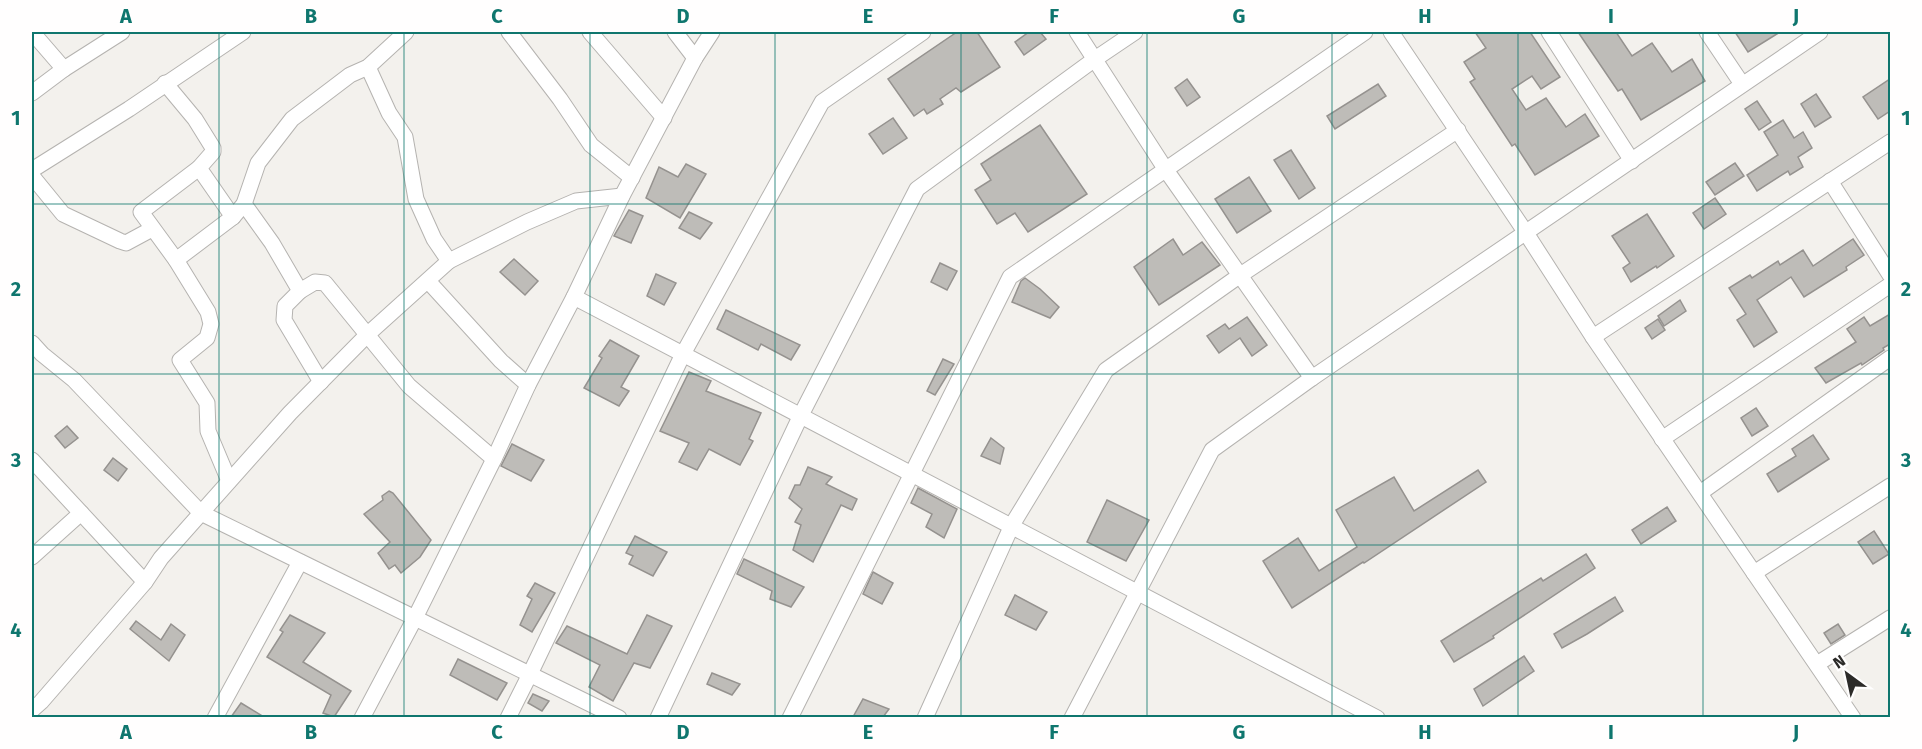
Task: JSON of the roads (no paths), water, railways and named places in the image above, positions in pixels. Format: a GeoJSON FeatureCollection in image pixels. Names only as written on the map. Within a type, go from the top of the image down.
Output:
{"type":"FeatureCollection","features":[{"type":"Feature","properties":{"kind":"street"},"geometry":{"type":"LineString","coordinates":[[32,32],[64,69]]}},
{"type":"Feature","properties":{"kind":"street"},"geometry":{"type":"LineString","coordinates":[[32,93],[64,69],[122,32]]}},
{"type":"Feature","properties":{"kind":"street"},"geometry":{"type":"LineString","coordinates":[[32,170],[129,109],[239,32]]}},
{"type":"Feature","properties":{"kind":"street"},"geometry":{"type":"LineString","coordinates":[[176,260],[233,217],[244,204],[258,164],[292,119],[350,75],[368,66],[406,32]]}},
{"type":"Feature","properties":{"kind":"street"},"geometry":{"type":"LineString","coordinates":[[509,32],[560,99],[591,145],[632,178]]}},
{"type":"Feature","properties":{"kind":"street"},"geometry":{"type":"LineString","coordinates":[[590,32],[664,118]]}},
{"type":"Feature","properties":{"kind":"street"},"geometry":{"type":"LineString","coordinates":[[675,32],[695,58]]}},
{"type":"Feature","properties":{"kind":"street"},"geometry":{"type":"LineString","coordinates":[[362,717],[495,459],[528,385],[574,297],[622,196],[695,58],[712,32]]}},
{"type":"Feature","properties":{"kind":"street"},"geometry":{"type":"LineString","coordinates":[[508,717],[683,354],[822,102],[923,32]]}},
{"type":"Feature","properties":{"kind":"street"},"geometry":{"type":"LineString","coordinates":[[1077,32],[1166,170],[1312,378]]}},
{"type":"Feature","properties":{"kind":"street"},"geometry":{"type":"LineString","coordinates":[[658,717],[801,415],[917,189],[1135,32]]}},
{"type":"Feature","properties":{"kind":"street"},"geometry":{"type":"LineString","coordinates":[[790,717],[1010,277],[1365,32]]}},
{"type":"Feature","properties":{"kind":"street"},"geometry":{"type":"LineString","coordinates":[[1391,32],[1593,337],[1853,717]]}},
{"type":"Feature","properties":{"kind":"street"},"geometry":{"type":"LineString","coordinates":[[1549,32],[1632,161]]}},
{"type":"Feature","properties":{"kind":"street"},"geometry":{"type":"LineString","coordinates":[[1707,32],[1742,84]]}},
{"type":"Feature","properties":{"kind":"street"},"geometry":{"type":"LineString","coordinates":[[1072,717],[1212,450],[1312,378],[1820,32]]}},
{"type":"Feature","properties":{"kind":"street"},"geometry":{"type":"LineString","coordinates":[[368,66],[389,113],[405,137],[416,200],[434,239],[449,261]]}},
{"type":"Feature","properties":{"kind":"street"},"geometry":{"type":"LineString","coordinates":[[165,83],[195,119],[213,148],[213,152],[199,168],[141,212],[176,260],[208,312],[212,324],[207,338],[180,360],[207,403],[208,431],[229,481]]}},
{"type":"Feature","properties":{"kind":"street"},"geometry":{"type":"LineString","coordinates":[[925,717],[1012,525],[1106,370],[1239,276],[1458,130]]}},
{"type":"Feature","properties":{"kind":"street"},"geometry":{"type":"LineString","coordinates":[[1593,337],[1890,142]]}},
{"type":"Feature","properties":{"kind":"street"},"geometry":{"type":"LineString","coordinates":[[199,168],[233,217]]}},
{"type":"Feature","properties":{"kind":"street"},"geometry":{"type":"LineString","coordinates":[[32,176],[63,214],[120,242],[126,243],[153,230]]}},
{"type":"Feature","properties":{"kind":"street"},"geometry":{"type":"LineString","coordinates":[[1830,181],[1890,275]]}},
{"type":"Feature","properties":{"kind":"street"},"geometry":{"type":"LineString","coordinates":[[32,710],[145,582],[161,558],[290,413],[368,334],[449,261],[527,222],[576,201],[622,196]]}},
{"type":"Feature","properties":{"kind":"street"},"geometry":{"type":"LineString","coordinates":[[244,204],[272,243],[300,291]]}},
{"type":"Feature","properties":{"kind":"street"},"geometry":{"type":"LineString","coordinates":[[428,281],[501,361],[528,385]]}},
{"type":"Feature","properties":{"kind":"street"},"geometry":{"type":"LineString","coordinates":[[321,382],[284,320],[285,306],[300,291],[315,282],[325,283],[409,386],[495,459]]}},
{"type":"Feature","properties":{"kind":"street"},"geometry":{"type":"LineString","coordinates":[[1662,439],[1890,285]]}},
{"type":"Feature","properties":{"kind":"street"},"geometry":{"type":"LineString","coordinates":[[574,297],[1377,717]]}},
{"type":"Feature","properties":{"kind":"street"},"geometry":{"type":"LineString","coordinates":[[35,354],[74,380],[201,513],[619,717]]}},
{"type":"Feature","properties":{"kind":"street"},"geometry":{"type":"LineString","coordinates":[[1700,493],[1890,358]]}},
{"type":"Feature","properties":{"kind":"street"},"geometry":{"type":"LineString","coordinates":[[32,460],[145,582]]}},
{"type":"Feature","properties":{"kind":"street"},"geometry":{"type":"LineString","coordinates":[[1754,573],[1890,486]]}},
{"type":"Feature","properties":{"kind":"street"},"geometry":{"type":"LineString","coordinates":[[32,557],[81,513]]}},
{"type":"Feature","properties":{"kind":"street"},"geometry":{"type":"LineString","coordinates":[[215,717],[300,562]]}},
{"type":"Feature","properties":{"kind":"street"},"geometry":{"type":"LineString","coordinates":[[1816,664],[1890,618]]}}]}
